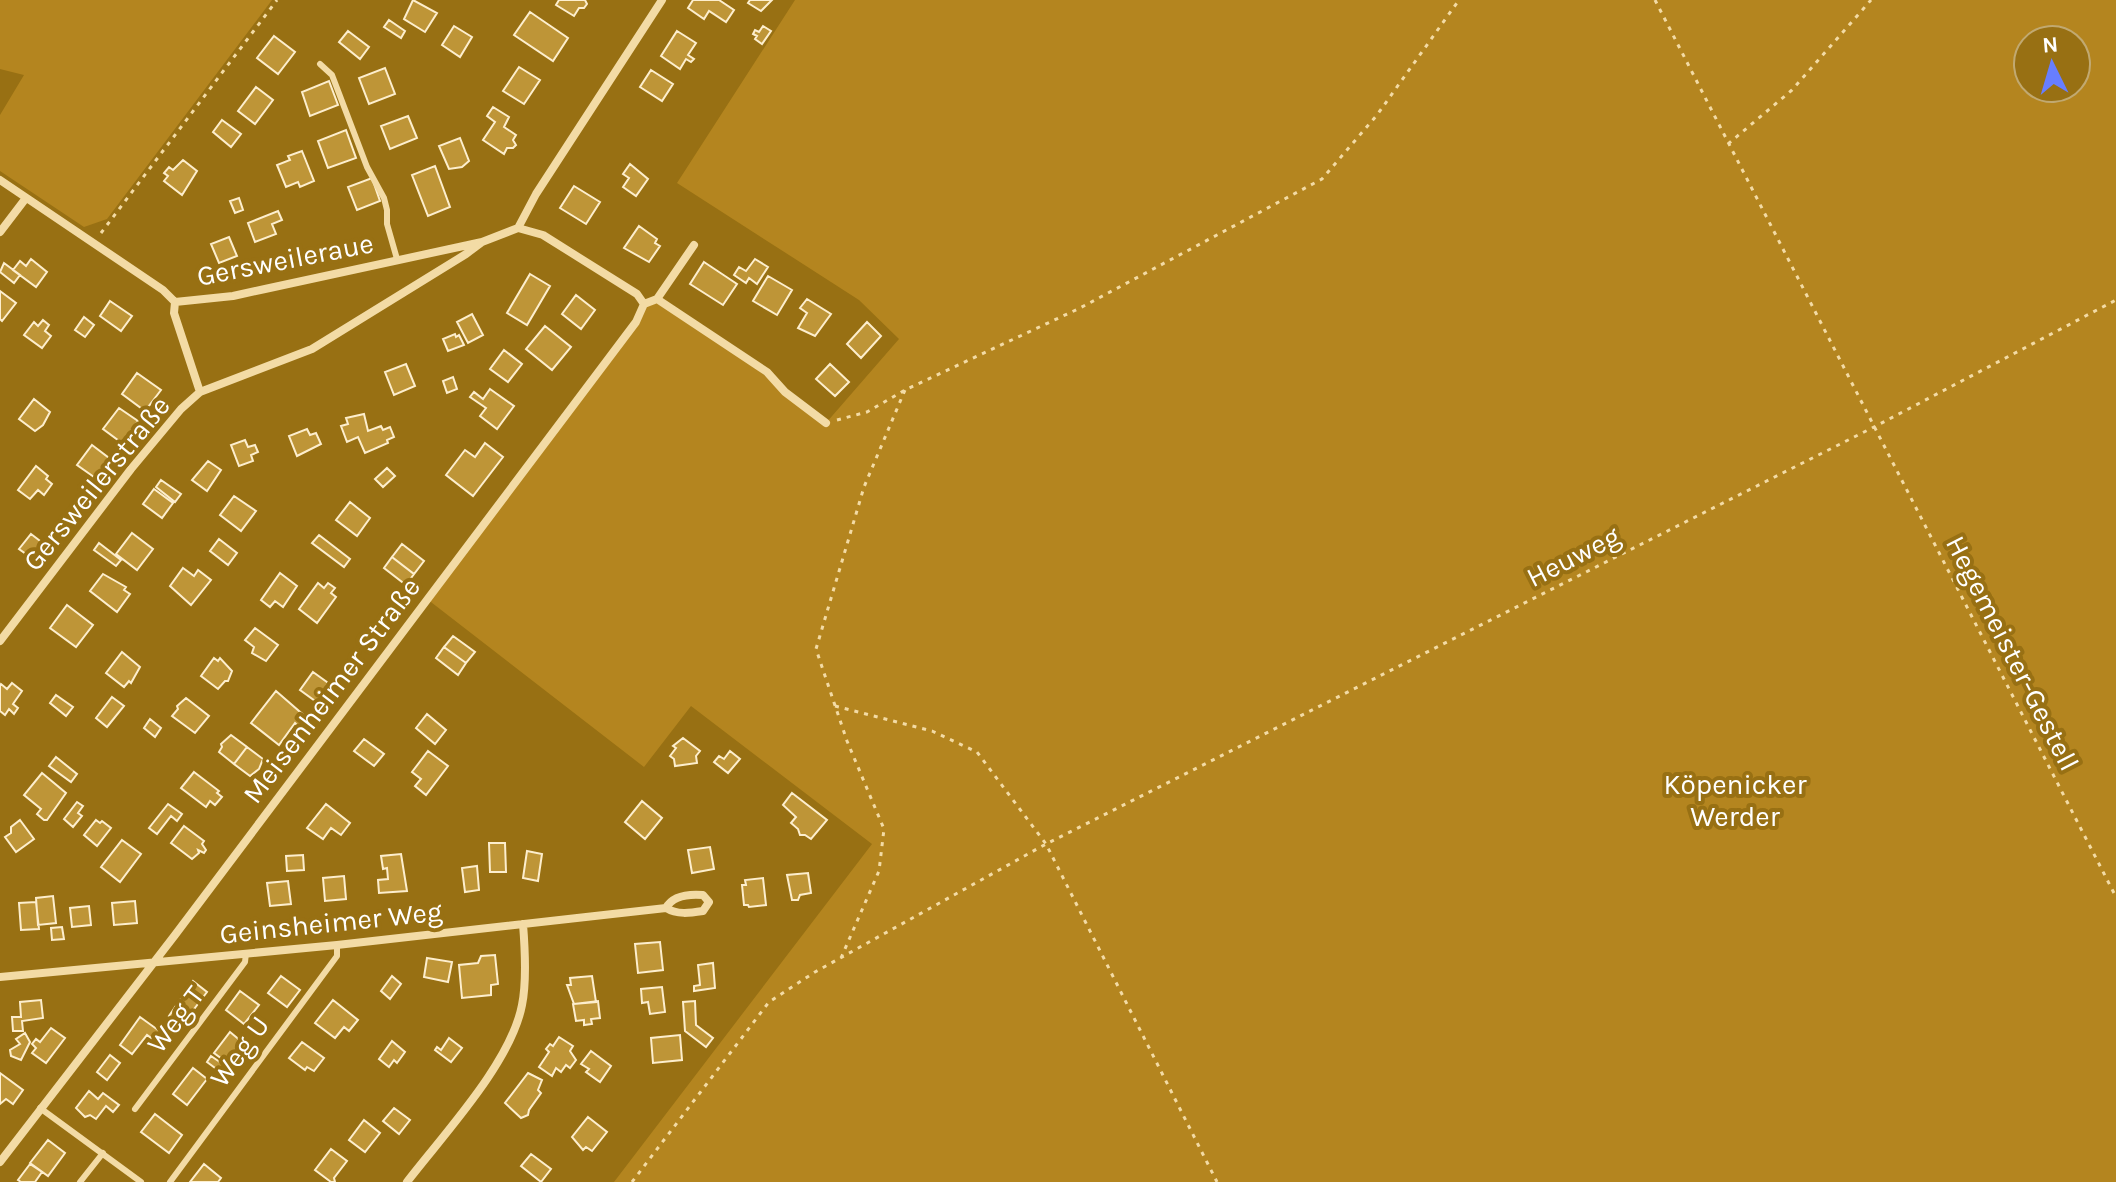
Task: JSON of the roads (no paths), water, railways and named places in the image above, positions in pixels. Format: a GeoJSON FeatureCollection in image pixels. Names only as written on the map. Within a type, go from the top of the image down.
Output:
{"type":"FeatureCollection","features":[{"type":"Feature","properties":{"kind":"street"},"geometry":{"type":"LineString","coordinates":[[662,0],[536,194],[518,228],[543,235],[637,294],[644,304],[657,299],[694,245]]}},
{"type":"Feature","properties":{"kind":"street"},"geometry":{"type":"LineString","coordinates":[[0,180],[163,290],[175,302]]}},
{"type":"Feature","properties":{"kind":"street"},"geometry":{"type":"LineString","coordinates":[[0,232],[26,198]]}},
{"type":"Feature","properties":{"kind":"street","name":"Gersweileraue"},"geometry":{"type":"LineString","coordinates":[[482,242],[312,349],[200,392],[174,313],[175,302],[233,296],[482,242],[518,228]]}},
{"type":"Feature","properties":{"kind":"street"},"geometry":{"type":"LineString","coordinates":[[657,299],[767,372],[785,392],[826,423]]}},
{"type":"Feature","properties":{"kind":"street","name":"Meisenheimer Straße"},"geometry":{"type":"LineString","coordinates":[[0,1162],[636,322],[644,304]]}},
{"type":"Feature","properties":{"kind":"street","name":"Gersweilerstraße"},"geometry":{"type":"LineString","coordinates":[[0,641],[131,469],[181,409],[200,392]]}},
{"type":"Feature","properties":{"kind":"street","name":"Geinsheimer Weg"},"geometry":{"type":"LineString","coordinates":[[0,977],[337,945],[666,908],[675,898],[694,895],[703,895],[709,902],[703,911],[692,913],[673,913],[666,908]]}},
{"type":"Feature","properties":{"kind":"street"},"geometry":{"type":"LineString","coordinates":[[407,1182],[477,1091],[515,1028],[522,1005],[523,924]]}},
{"type":"Feature","properties":{"kind":"lane"},"geometry":{"type":"LineString","coordinates":[[320,64],[332,75],[367,167],[384,198],[387,224],[397,259]]}},
{"type":"Feature","properties":{"kind":"lane","name":"Weg U"},"geometry":{"type":"LineString","coordinates":[[170,1182],[337,956],[337,945]]}},
{"type":"Feature","properties":{"kind":"lane","name":"Weg T"},"geometry":{"type":"LineString","coordinates":[[135,1109],[245,962],[246,953]]}},
{"type":"Feature","properties":{"kind":"lane"},"geometry":{"type":"LineString","coordinates":[[40,1108],[141,1182]]}},
{"type":"Feature","properties":{"kind":"lane"},"geometry":{"type":"LineString","coordinates":[[80,1182],[103,1153]]}},
{"type":"Feature","properties":{"kind":"park label","name":"Köpenicker Werder"},"geometry":{"type":"Point","coordinates":[1735,800]}}]}
